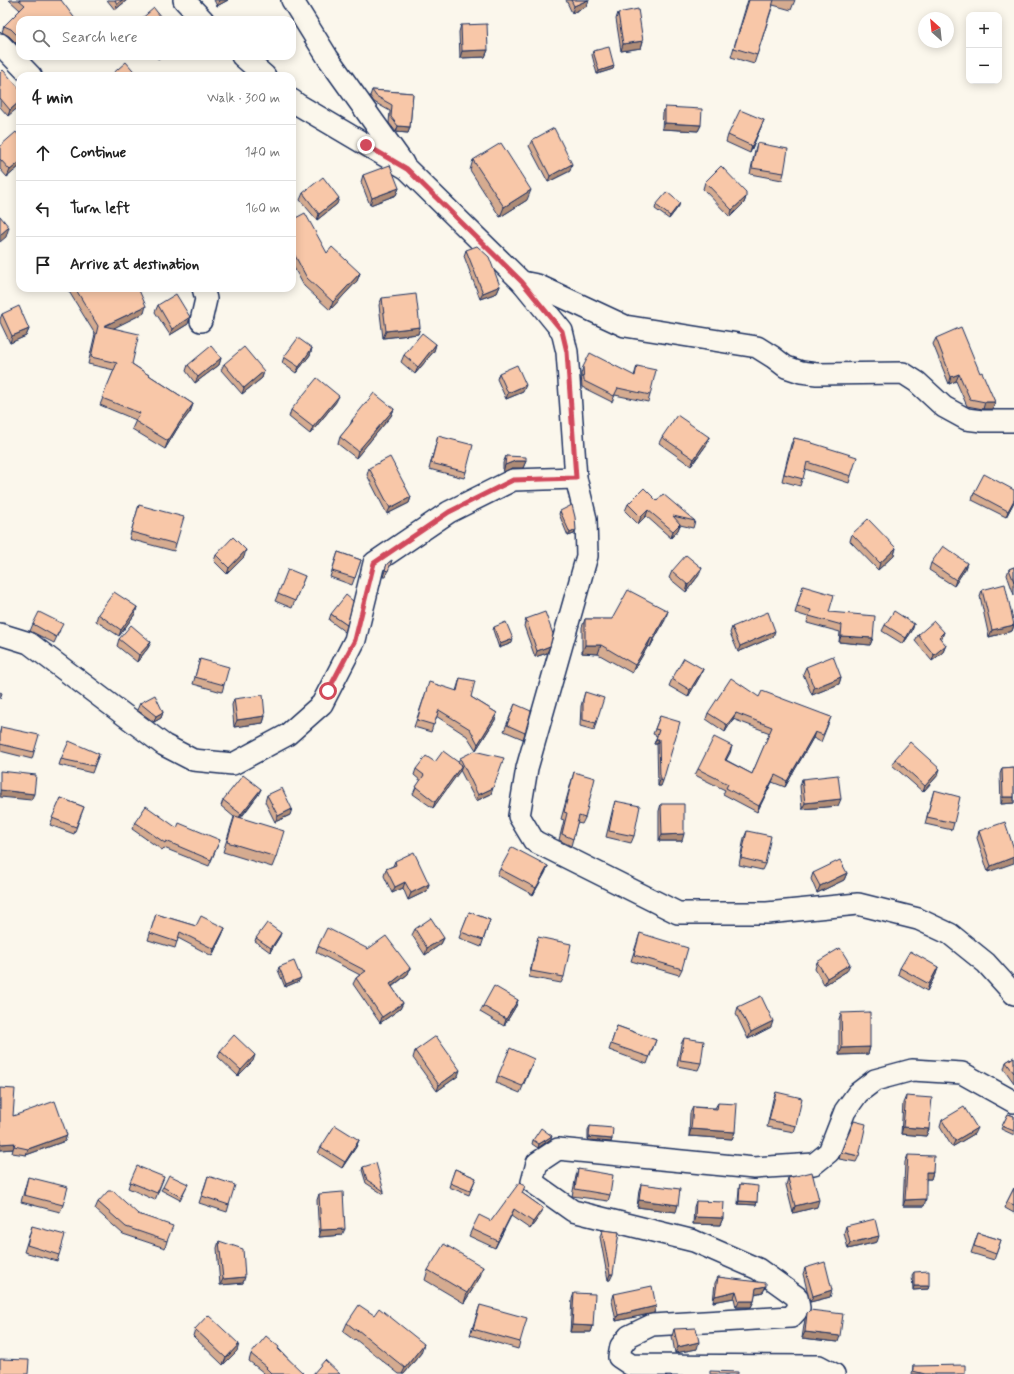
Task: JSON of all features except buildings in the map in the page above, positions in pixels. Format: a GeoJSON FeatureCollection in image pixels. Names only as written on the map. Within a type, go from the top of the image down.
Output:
{"type":"FeatureCollection","features":[{"type":"Feature","properties":{"kind":"street"},"geometry":{"type":"LineString","coordinates":[[184,0],[199,16]]}},
{"type":"Feature","properties":{"kind":"street"},"geometry":{"type":"LineString","coordinates":[[292,0],[328,58],[407,169],[522,282],[562,331],[567,352],[576,478],[586,518],[587,556],[527,768],[519,816],[534,841],[678,912],[767,913],[858,904],[918,919],[950,934],[986,963],[1014,994]]}},
{"type":"Feature","properties":{"kind":"street"},"geometry":{"type":"LineString","coordinates":[[0,44],[27,72]]}},
{"type":"Feature","properties":{"kind":"street"},"geometry":{"type":"LineString","coordinates":[[247,60],[260,72]]}},
{"type":"Feature","properties":{"kind":"street"},"geometry":{"type":"LineString","coordinates":[[296,103],[407,169]]}},
{"type":"Feature","properties":{"kind":"street"},"geometry":{"type":"LineString","coordinates":[[522,282],[537,285],[625,326],[757,347],[786,367],[802,372],[817,374],[903,373],[917,382],[944,407],[966,419],[982,421],[1014,421]]}},
{"type":"Feature","properties":{"kind":"street"},"geometry":{"type":"LineString","coordinates":[[201,321],[206,299],[205,292]]}},
{"type":"Feature","properties":{"kind":"street"},"geometry":{"type":"LineString","coordinates":[[0,634],[29,643],[164,745],[193,760],[233,764],[287,735],[322,704],[355,640],[374,563],[449,512],[513,480],[576,478]]}},
{"type":"Feature","properties":{"kind":"street"},"geometry":{"type":"LineString","coordinates":[[834,1374],[819,1366],[631,1366],[619,1357],[621,1346],[629,1336],[652,1325],[791,1317],[799,1308],[797,1297],[758,1269],[694,1241],[573,1211],[532,1182],[537,1163],[558,1149],[754,1168],[814,1164],[829,1152],[844,1111],[858,1093],[875,1080],[912,1070],[962,1073],[1014,1102]]}},
{"type":"Feature","properties":{"kind":"route"},"geometry":{"type":"LineString","coordinates":[[328,691],[355,640],[374,563],[449,512],[513,480],[576,478],[567,352],[562,331],[522,282],[407,169],[366,145]]}}]}
